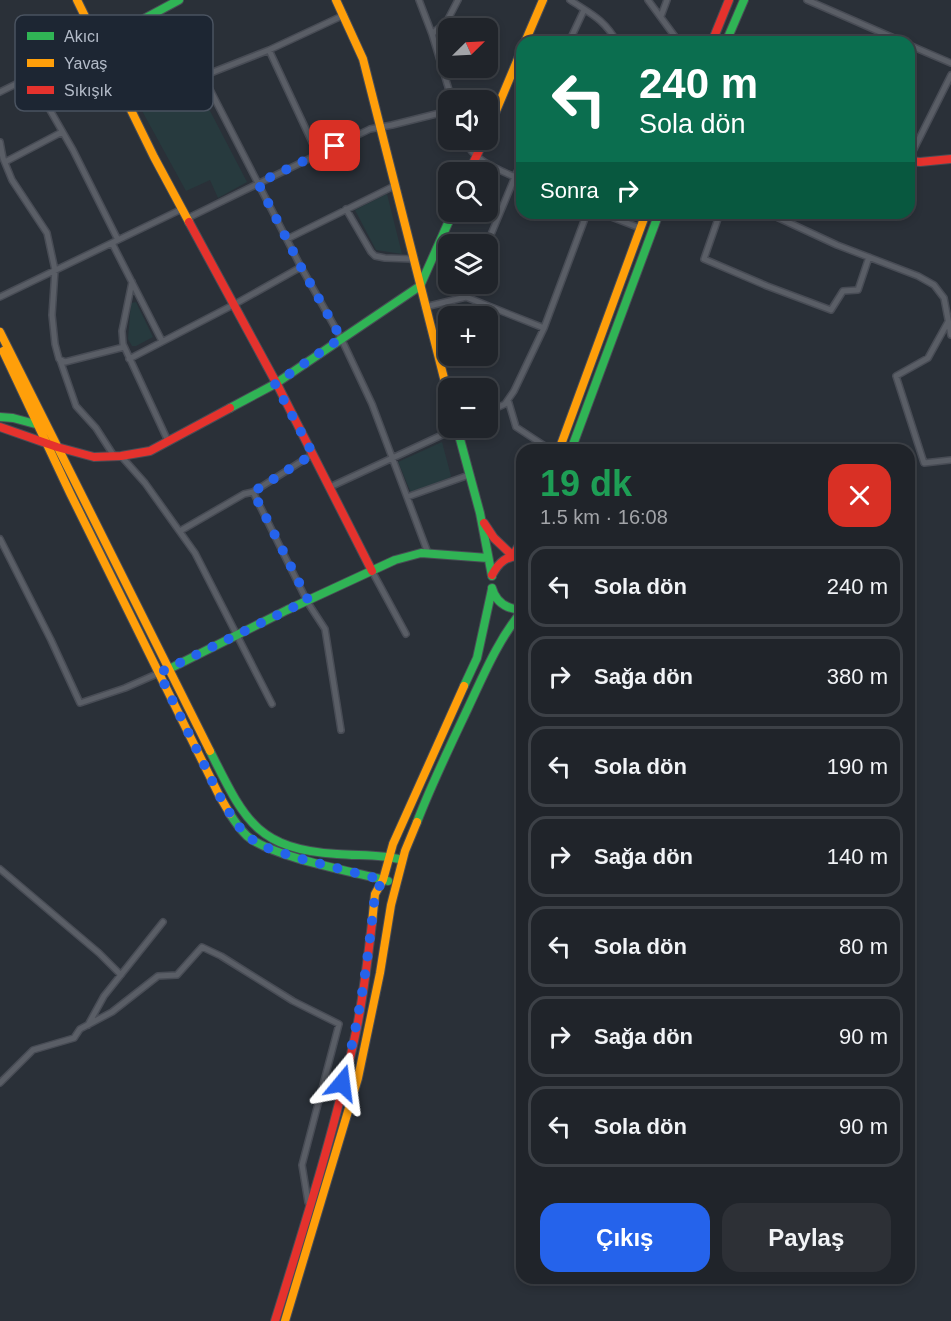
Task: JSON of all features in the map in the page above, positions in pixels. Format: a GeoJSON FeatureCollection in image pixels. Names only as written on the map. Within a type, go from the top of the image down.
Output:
{"type":"FeatureCollection","features":[{"type":"Feature","properties":{"kind":"main road"},"geometry":{"type":"LineString","coordinates":[[77,0],[85,15]]}},
{"type":"Feature","properties":{"kind":"main road"},"geometry":{"type":"LineString","coordinates":[[151,15],[179,0]]}},
{"type":"Feature","properties":{"kind":"main road"},"geometry":{"type":"LineString","coordinates":[[336,0],[363,60],[444,378]]}},
{"type":"Feature","properties":{"kind":"main road"},"geometry":{"type":"LineString","coordinates":[[528,36],[543,0]]}},
{"type":"Feature","properties":{"kind":"main road"},"geometry":{"type":"LineString","coordinates":[[714,36],[729,0]]}},
{"type":"Feature","properties":{"kind":"main road"},"geometry":{"type":"LineString","coordinates":[[729,36],[744,0]]}},
{"type":"Feature","properties":{"kind":"main road"},"geometry":{"type":"LineString","coordinates":[[498,106],[516,63]]}},
{"type":"Feature","properties":{"kind":"main road"},"geometry":{"type":"LineString","coordinates":[[133,111],[372,571]]}},
{"type":"Feature","properties":{"kind":"main road"},"geometry":{"type":"LineString","coordinates":[[474,162],[479,150]]}},
{"type":"Feature","properties":{"kind":"main road"},"geometry":{"type":"LineString","coordinates":[[915,161],[951,159]]}},
{"type":"Feature","properties":{"kind":"main road"},"geometry":{"type":"LineString","coordinates":[[562,444],[644,219]]}},
{"type":"Feature","properties":{"kind":"main road"},"geometry":{"type":"LineString","coordinates":[[574,444],[657,219]]}},
{"type":"Feature","properties":{"kind":"main road"},"geometry":{"type":"LineString","coordinates":[[0,427],[94,457],[150,451],[275,384],[420,286],[449,222]]}},
{"type":"Feature","properties":{"kind":"main road"},"geometry":{"type":"LineString","coordinates":[[0,332],[227,784],[255,827],[270,839],[300,849],[329,854],[390,856],[402,860]]}},
{"type":"Feature","properties":{"kind":"main road"},"geometry":{"type":"LineString","coordinates":[[0,346],[219,795],[235,822],[248,837],[265,847],[294,857],[396,882]]}},
{"type":"Feature","properties":{"kind":"main road"},"geometry":{"type":"LineString","coordinates":[[0,417],[37,424],[50,432]]}},
{"type":"Feature","properties":{"kind":"main road"},"geometry":{"type":"LineString","coordinates":[[274,1321],[309,1208],[354,1043],[375,894],[383,880],[407,811],[477,658],[492,589],[492,576],[480,513],[460,438]]}},
{"type":"Feature","properties":{"kind":"main road"},"geometry":{"type":"LineString","coordinates":[[480,513],[487,530],[516,555]]}},
{"type":"Feature","properties":{"kind":"main road"},"geometry":{"type":"LineString","coordinates":[[159,673],[395,560],[421,553],[488,558]]}},
{"type":"Feature","properties":{"kind":"main road"},"geometry":{"type":"LineString","coordinates":[[492,576],[501,561],[516,556]]}},
{"type":"Feature","properties":{"kind":"main road"},"geometry":{"type":"LineString","coordinates":[[492,589],[498,601],[516,610]]}},
{"type":"Feature","properties":{"kind":"main road"},"geometry":{"type":"LineString","coordinates":[[285,1321],[358,1078],[402,860],[431,787],[492,657],[506,630],[516,618]]}},
{"type":"Feature","properties":{"kind":"street"},"geometry":{"type":"LineString","coordinates":[[419,0],[449,90]]}},
{"type":"Feature","properties":{"kind":"street"},"geometry":{"type":"LineString","coordinates":[[432,34],[447,21],[458,0]]}},
{"type":"Feature","properties":{"kind":"street"},"geometry":{"type":"LineString","coordinates":[[570,0],[598,16],[610,28],[614,36]]}},
{"type":"Feature","properties":{"kind":"street"},"geometry":{"type":"LineString","coordinates":[[648,0],[676,36]]}},
{"type":"Feature","properties":{"kind":"street"},"geometry":{"type":"LineString","coordinates":[[661,16],[667,0]]}},
{"type":"Feature","properties":{"kind":"street"},"geometry":{"type":"LineString","coordinates":[[807,0],[889,36]]}},
{"type":"Feature","properties":{"kind":"street"},"geometry":{"type":"LineString","coordinates":[[573,36],[584,10]]}},
{"type":"Feature","properties":{"kind":"street"},"geometry":{"type":"LineString","coordinates":[[213,72],[269,50],[344,15]]}},
{"type":"Feature","properties":{"kind":"street"},"geometry":{"type":"LineString","coordinates":[[915,48],[951,63]]}},
{"type":"Feature","properties":{"kind":"street"},"geometry":{"type":"LineString","coordinates":[[269,50],[318,155]]}},
{"type":"Feature","properties":{"kind":"street"},"geometry":{"type":"LineString","coordinates":[[915,148],[951,75]]}},
{"type":"Feature","properties":{"kind":"street"},"geometry":{"type":"LineString","coordinates":[[0,92],[15,85]]}},
{"type":"Feature","properties":{"kind":"street"},"geometry":{"type":"LineString","coordinates":[[213,95],[301,267],[341,338],[372,404],[428,553]]}},
{"type":"Feature","properties":{"kind":"street"},"geometry":{"type":"LineString","coordinates":[[50,111],[162,341]]}},
{"type":"Feature","properties":{"kind":"street"},"geometry":{"type":"LineString","coordinates":[[188,218],[370,129],[438,114]]}},
{"type":"Feature","properties":{"kind":"street"},"geometry":{"type":"LineString","coordinates":[[4,162],[62,132]]}},
{"type":"Feature","properties":{"kind":"street"},"geometry":{"type":"LineString","coordinates":[[0,142],[4,162],[12,180],[47,233],[55,270],[52,315],[55,344],[76,406],[118,456],[145,483],[195,553],[272,704]]}},
{"type":"Feature","properties":{"kind":"street"},"geometry":{"type":"LineString","coordinates":[[470,150],[476,157],[515,176],[491,234]]}},
{"type":"Feature","properties":{"kind":"street"},"geometry":{"type":"LineString","coordinates":[[287,239],[394,186]]}},
{"type":"Feature","properties":{"kind":"street"},"geometry":{"type":"LineString","coordinates":[[0,297],[182,209]]}},
{"type":"Feature","properties":{"kind":"street"},"geometry":{"type":"LineString","coordinates":[[346,209],[375,256],[412,260]]}},
{"type":"Feature","properties":{"kind":"street"},"geometry":{"type":"LineString","coordinates":[[498,407],[508,400],[544,328],[585,219]]}},
{"type":"Feature","properties":{"kind":"street"},"geometry":{"type":"LineString","coordinates":[[617,219],[640,228]]}},
{"type":"Feature","properties":{"kind":"street"},"geometry":{"type":"LineString","coordinates":[[718,219],[704,259],[831,310],[843,291],[858,290],[869,257]]}},
{"type":"Feature","properties":{"kind":"street"},"geometry":{"type":"LineString","coordinates":[[781,219],[837,245],[918,276],[934,285],[948,304],[951,335]]}},
{"type":"Feature","properties":{"kind":"street"},"geometry":{"type":"LineString","coordinates":[[129,360],[301,267]]}},
{"type":"Feature","properties":{"kind":"street"},"geometry":{"type":"LineString","coordinates":[[132,282],[122,331],[124,347],[168,441]]}},
{"type":"Feature","properties":{"kind":"street"},"geometry":{"type":"LineString","coordinates":[[425,307],[466,297],[544,328]]}},
{"type":"Feature","properties":{"kind":"street"},"geometry":{"type":"LineString","coordinates":[[949,320],[928,358],[896,376],[924,463],[951,460]]}},
{"type":"Feature","properties":{"kind":"street"},"geometry":{"type":"LineString","coordinates":[[59,359],[65,362],[124,347]]}},
{"type":"Feature","properties":{"kind":"street"},"geometry":{"type":"LineString","coordinates":[[508,400],[516,427],[542,444]]}},
{"type":"Feature","properties":{"kind":"street"},"geometry":{"type":"LineString","coordinates":[[330,487],[438,437]]}},
{"type":"Feature","properties":{"kind":"street"},"geometry":{"type":"LineString","coordinates":[[180,531],[244,494],[253,492],[313,454]]}},
{"type":"Feature","properties":{"kind":"street"},"geometry":{"type":"LineString","coordinates":[[407,497],[469,475]]}},
{"type":"Feature","properties":{"kind":"street"},"geometry":{"type":"LineString","coordinates":[[253,492],[325,629],[341,730]]}},
{"type":"Feature","properties":{"kind":"street"},"geometry":{"type":"LineString","coordinates":[[0,540],[80,703],[125,688],[159,673]]}},
{"type":"Feature","properties":{"kind":"street"},"geometry":{"type":"LineString","coordinates":[[372,571],[406,634]]}},
{"type":"Feature","properties":{"kind":"street"},"geometry":{"type":"LineString","coordinates":[[0,869],[99,953],[121,975]]}},
{"type":"Feature","properties":{"kind":"street"},"geometry":{"type":"LineString","coordinates":[[88,1026],[104,996],[163,922]]}},
{"type":"Feature","properties":{"kind":"street"},"geometry":{"type":"LineString","coordinates":[[0,1083],[33,1050],[74,1038],[80,1029],[112,1012],[158,976],[177,975],[202,947],[221,956],[293,1001],[339,1024],[303,1165],[309,1208]]}},
{"type":"Feature","properties":{"kind":"green space"},"geometry":{"type":"Polygon","coordinates":[[[142,111],[210,111],[247,182],[218,198],[210,180],[186,191],[142,111]]]}},
{"type":"Feature","properties":{"kind":"green space"},"geometry":{"type":"Polygon","coordinates":[[[387,194],[402,254],[376,250],[355,210],[387,194]]]}},
{"type":"Feature","properties":{"kind":"green space"},"geometry":{"type":"Polygon","coordinates":[[[136,302],[153,337],[132,346],[128,339],[131,303],[136,302]]]}},
{"type":"Feature","properties":{"kind":"green space"},"geometry":{"type":"Polygon","coordinates":[[[442,442],[451,476],[411,493],[398,462],[442,442]]]}},
{"type":"Feature","properties":{"kind":"traffic: fast"},"geometry":{"type":"LineString","coordinates":[[151,15],[179,0]]}},
{"type":"Feature","properties":{"kind":"traffic: fast"},"geometry":{"type":"LineString","coordinates":[[729,36],[744,0]]}},
{"type":"Feature","properties":{"kind":"traffic: fast"},"geometry":{"type":"LineString","coordinates":[[573,444],[657,219]]}},
{"type":"Feature","properties":{"kind":"traffic: fast"},"geometry":{"type":"LineString","coordinates":[[230,408],[275,384],[420,286],[449,222]]}},
{"type":"Feature","properties":{"kind":"traffic: fast"},"geometry":{"type":"LineString","coordinates":[[0,417],[39,425]]}},
{"type":"Feature","properties":{"kind":"traffic: fast"},"geometry":{"type":"LineString","coordinates":[[460,438],[480,513],[492,576]]}},
{"type":"Feature","properties":{"kind":"traffic: fast"},"geometry":{"type":"LineString","coordinates":[[167,670],[287,610],[395,560],[421,553],[488,558]]}},
{"type":"Feature","properties":{"kind":"traffic: fast"},"geometry":{"type":"LineString","coordinates":[[492,588],[496,598],[503,604],[516,609]]}},
{"type":"Feature","properties":{"kind":"traffic: fast"},"geometry":{"type":"LineString","coordinates":[[464,686],[477,658],[492,589]]}},
{"type":"Feature","properties":{"kind":"traffic: fast"},"geometry":{"type":"LineString","coordinates":[[417,822],[486,670],[516,620]]}},
{"type":"Feature","properties":{"kind":"traffic: fast"},"geometry":{"type":"LineString","coordinates":[[210,751],[244,812],[270,837],[309,851],[402,860]]}},
{"type":"Feature","properties":{"kind":"traffic: fast"},"geometry":{"type":"LineString","coordinates":[[230,814],[247,836],[275,851],[388,881]]}},
{"type":"Feature","properties":{"kind":"traffic: slow"},"geometry":{"type":"LineString","coordinates":[[77,0],[84,15]]}},
{"type":"Feature","properties":{"kind":"traffic: slow"},"geometry":{"type":"LineString","coordinates":[[336,0],[363,59],[444,378]]}},
{"type":"Feature","properties":{"kind":"traffic: slow"},"geometry":{"type":"LineString","coordinates":[[528,36],[543,0]]}},
{"type":"Feature","properties":{"kind":"traffic: slow"},"geometry":{"type":"LineString","coordinates":[[498,106],[516,63]]}},
{"type":"Feature","properties":{"kind":"traffic: slow"},"geometry":{"type":"LineString","coordinates":[[131,111],[189,222]]}},
{"type":"Feature","properties":{"kind":"traffic: slow"},"geometry":{"type":"LineString","coordinates":[[561,444],[644,219]]}},
{"type":"Feature","properties":{"kind":"traffic: slow"},"geometry":{"type":"LineString","coordinates":[[0,332],[210,751]]}},
{"type":"Feature","properties":{"kind":"traffic: slow"},"geometry":{"type":"LineString","coordinates":[[3,351],[70,493],[230,814]]}},
{"type":"Feature","properties":{"kind":"traffic: slow"},"geometry":{"type":"LineString","coordinates":[[372,923],[375,894],[383,880],[393,844],[464,686]]}},
{"type":"Feature","properties":{"kind":"traffic: slow"},"geometry":{"type":"LineString","coordinates":[[285,1321],[358,1078],[380,973],[391,905],[405,851],[417,822]]}},
{"type":"Feature","properties":{"kind":"traffic: jam"},"geometry":{"type":"LineString","coordinates":[[714,36],[729,0]]}},
{"type":"Feature","properties":{"kind":"traffic: jam"},"geometry":{"type":"LineString","coordinates":[[474,162],[479,150]]}},
{"type":"Feature","properties":{"kind":"traffic: jam"},"geometry":{"type":"LineString","coordinates":[[915,162],[951,159]]}},
{"type":"Feature","properties":{"kind":"traffic: jam"},"geometry":{"type":"LineString","coordinates":[[189,222],[279,388],[372,571]]}},
{"type":"Feature","properties":{"kind":"traffic: jam"},"geometry":{"type":"LineString","coordinates":[[0,427],[94,457],[121,456],[150,451],[230,408]]}},
{"type":"Feature","properties":{"kind":"traffic: jam"},"geometry":{"type":"LineString","coordinates":[[484,523],[494,538],[513,556],[516,551]]}},
{"type":"Feature","properties":{"kind":"traffic: jam"},"geometry":{"type":"LineString","coordinates":[[492,575],[504,560],[516,557]]}},
{"type":"Feature","properties":{"kind":"traffic: jam"},"geometry":{"type":"LineString","coordinates":[[275,1321],[340,1101],[362,1001],[372,923]]}},
{"type":"Feature","properties":{"kind":"route"},"geometry":{"type":"LineString","coordinates":[[335,146],[258,183],[341,338],[275,384],[313,454],[253,492],[308,600],[159,673],[219,795],[235,822],[248,837],[265,847],[294,857],[383,880],[375,894],[361,1004],[354,1043],[342,1083]]}}]}
